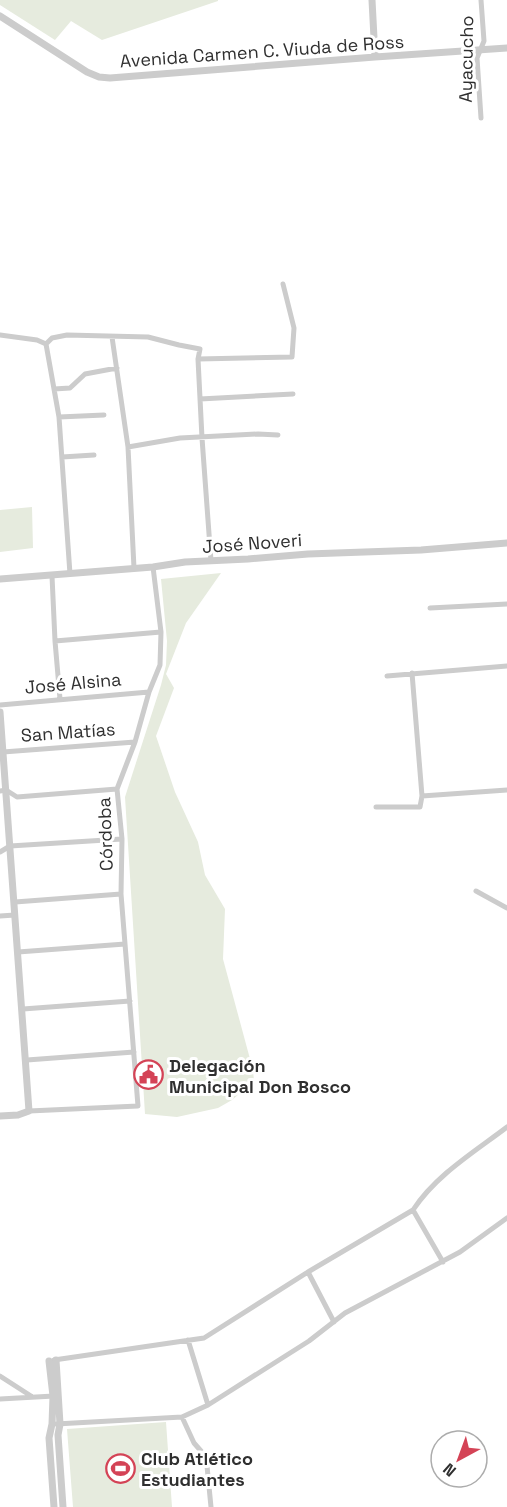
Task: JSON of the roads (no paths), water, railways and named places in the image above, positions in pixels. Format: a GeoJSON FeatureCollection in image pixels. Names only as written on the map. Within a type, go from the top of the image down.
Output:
{"type":"FeatureCollection","features":[{"type":"Feature","properties":{"kind":"street"},"geometry":{"type":"LineString","coordinates":[[372,0],[375,57]]}},
{"type":"Feature","properties":{"kind":"street","name":"Ayacucho"},"geometry":{"type":"LineString","coordinates":[[480,118],[477,57],[484,41],[481,0]]}},
{"type":"Feature","properties":{"kind":"street","name":"Avenida Carmen C. Viuda de Ross"},"geometry":{"type":"LineString","coordinates":[[0,16],[87,72],[99,77],[110,78],[507,48]]}},
{"type":"Feature","properties":{"kind":"street"},"geometry":{"type":"LineString","coordinates":[[198,359],[292,357],[294,328],[283,284]]}},
{"type":"Feature","properties":{"kind":"street"},"geometry":{"type":"LineString","coordinates":[[0,335],[37,340],[46,344]]}},
{"type":"Feature","properties":{"kind":"street"},"geometry":{"type":"LineString","coordinates":[[46,344],[52,338],[67,335],[148,337],[200,349],[198,359],[202,438],[211,561]]}},
{"type":"Feature","properties":{"kind":"street"},"geometry":{"type":"LineString","coordinates":[[112,337],[128,447],[134,568]]}},
{"type":"Feature","properties":{"kind":"street"},"geometry":{"type":"LineString","coordinates":[[46,344],[59,417],[70,574]]}},
{"type":"Feature","properties":{"kind":"street"},"geometry":{"type":"LineString","coordinates":[[54,389],[70,388],[85,374],[117,368]]}},
{"type":"Feature","properties":{"kind":"street"},"geometry":{"type":"LineString","coordinates":[[200,399],[293,394]]}},
{"type":"Feature","properties":{"kind":"street"},"geometry":{"type":"LineString","coordinates":[[59,417],[104,415]]}},
{"type":"Feature","properties":{"kind":"street"},"geometry":{"type":"LineString","coordinates":[[128,447],[180,438],[278,435]]}},
{"type":"Feature","properties":{"kind":"street"},"geometry":{"type":"LineString","coordinates":[[62,457],[94,455]]}},
{"type":"Feature","properties":{"kind":"street","name":"José Noveri"},"geometry":{"type":"LineString","coordinates":[[0,579],[153,567],[185,562],[421,550],[507,543]]}},
{"type":"Feature","properties":{"kind":"street","name":"Córdoba"},"geometry":{"type":"LineString","coordinates":[[29,1111],[138,1106],[121,894],[122,839],[117,789],[160,665],[161,632],[153,567]]}},
{"type":"Feature","properties":{"kind":"street"},"geometry":{"type":"LineString","coordinates":[[52,576],[60,699]]}},
{"type":"Feature","properties":{"kind":"street"},"geometry":{"type":"LineString","coordinates":[[430,608],[507,604]]}},
{"type":"Feature","properties":{"kind":"street"},"geometry":{"type":"LineString","coordinates":[[55,641],[161,632]]}},
{"type":"Feature","properties":{"kind":"street"},"geometry":{"type":"LineString","coordinates":[[387,676],[507,666]]}},
{"type":"Feature","properties":{"kind":"street"},"geometry":{"type":"LineString","coordinates":[[376,807],[420,807],[422,796],[412,673]]}},
{"type":"Feature","properties":{"kind":"street","name":"José Alsina"},"geometry":{"type":"LineString","coordinates":[[0,705],[149,692]]}},
{"type":"Feature","properties":{"kind":"street"},"geometry":{"type":"LineString","coordinates":[[0,712],[3,791],[15,902],[29,1111],[18,1116],[0,1116]]}},
{"type":"Feature","properties":{"kind":"street","name":"San Matías"},"geometry":{"type":"LineString","coordinates":[[3,752],[135,742]]}},
{"type":"Feature","properties":{"kind":"street"},"geometry":{"type":"LineString","coordinates":[[3,791],[17,797],[117,789]]}},
{"type":"Feature","properties":{"kind":"street"},"geometry":{"type":"LineString","coordinates":[[422,796],[507,790]]}},
{"type":"Feature","properties":{"kind":"street"},"geometry":{"type":"LineString","coordinates":[[0,852],[10,846],[122,839]]}},
{"type":"Feature","properties":{"kind":"street"},"geometry":{"type":"LineString","coordinates":[[476,891],[507,908]]}},
{"type":"Feature","properties":{"kind":"street"},"geometry":{"type":"LineString","coordinates":[[15,902],[121,894]]}},
{"type":"Feature","properties":{"kind":"street"},"geometry":{"type":"LineString","coordinates":[[0,916],[15,915]]}},
{"type":"Feature","properties":{"kind":"street"},"geometry":{"type":"LineString","coordinates":[[18,952],[125,944]]}},
{"type":"Feature","properties":{"kind":"street"},"geometry":{"type":"LineString","coordinates":[[23,1009],[130,1001]]}},
{"type":"Feature","properties":{"kind":"street"},"geometry":{"type":"LineString","coordinates":[[27,1060],[134,1052]]}},
{"type":"Feature","properties":{"kind":"street"},"geometry":{"type":"LineString","coordinates":[[63,1507],[58,1435],[60,1424],[53,1360],[204,1338],[308,1272],[413,1210],[422,1196],[446,1174],[507,1127]]}},
{"type":"Feature","properties":{"kind":"street"},"geometry":{"type":"LineString","coordinates":[[413,1210],[443,1262]]}},
{"type":"Feature","properties":{"kind":"street"},"geometry":{"type":"LineString","coordinates":[[51,1424],[182,1417],[208,1405],[309,1341],[345,1313],[460,1252],[507,1218]]}},
{"type":"Feature","properties":{"kind":"street"},"geometry":{"type":"LineString","coordinates":[[308,1272],[334,1322]]}},
{"type":"Feature","properties":{"kind":"street"},"geometry":{"type":"LineString","coordinates":[[188,1340],[208,1405]]}},
{"type":"Feature","properties":{"kind":"street"},"geometry":{"type":"LineString","coordinates":[[0,1376],[32,1396]]}},
{"type":"Feature","properties":{"kind":"street"},"geometry":{"type":"LineString","coordinates":[[0,1399],[56,1396]]}},
{"type":"Feature","properties":{"kind":"street"},"geometry":{"type":"LineString","coordinates":[[54,1507],[49,1438],[56,1396]]}},
{"type":"Feature","properties":{"kind":"street"},"geometry":{"type":"LineString","coordinates":[[182,1417],[207,1466],[211,1507]]}},
{"type":"Feature","properties":{"kind":"place","name":"Delegación Municipal Don Bosco"},"geometry":{"type":"Point","coordinates":[148,1075]}},
{"type":"Feature","properties":{"kind":"place","name":"Club Atlético Estudiantes"},"geometry":{"type":"Point","coordinates":[120,1468]}}]}
